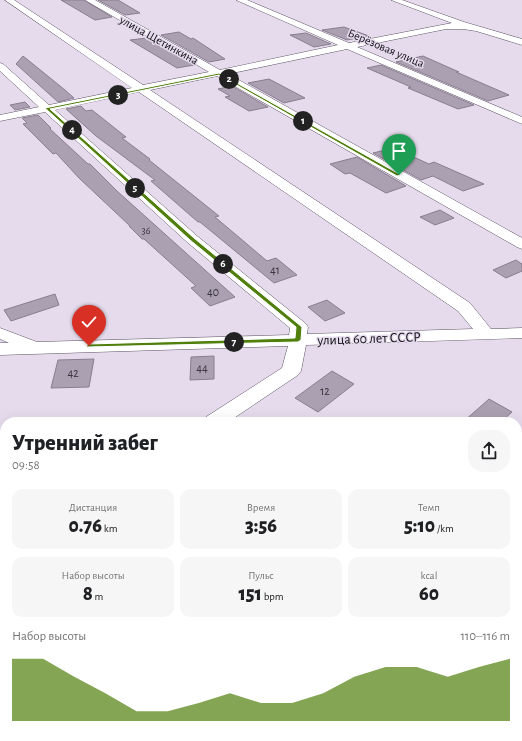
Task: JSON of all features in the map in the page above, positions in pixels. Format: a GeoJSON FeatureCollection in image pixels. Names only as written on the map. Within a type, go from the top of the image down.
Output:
{"type":"FeatureCollection","features":[{"type":"Feature","properties":{"kind":"street"},"geometry":{"type":"LineString","coordinates":[[9,0],[464,307],[486,334]]}},
{"type":"Feature","properties":{"kind":"street","name":"улица Щетинкина"},"geometry":{"type":"LineString","coordinates":[[89,0],[522,244]]}},
{"type":"Feature","properties":{"kind":"street","name":"Берёзовая улица"},"geometry":{"type":"LineString","coordinates":[[240,0],[522,121]]}},
{"type":"Feature","properties":{"kind":"street"},"geometry":{"type":"LineString","coordinates":[[395,0],[478,29],[522,42]]}},
{"type":"Feature","properties":{"kind":"street"},"geometry":{"type":"LineString","coordinates":[[424,31],[436,21],[436,15]]}},
{"type":"Feature","properties":{"kind":"street"},"geometry":{"type":"LineString","coordinates":[[0,118],[144,90],[446,26],[478,29]]}},
{"type":"Feature","properties":{"kind":"street"},"geometry":{"type":"LineString","coordinates":[[0,66],[192,239],[299,327],[298,340],[291,371],[221,417]]}},
{"type":"Feature","properties":{"kind":"street"},"geometry":{"type":"LineString","coordinates":[[0,333],[37,348]]}},
{"type":"Feature","properties":{"kind":"street","name":"улица 60 лет СССР"},"geometry":{"type":"LineString","coordinates":[[0,349],[522,333]]}},
{"type":"Feature","properties":{"kind":"building"},"geometry":{"type":"Polygon","coordinates":[[[61,0],[84,0],[112,17],[95,20],[61,0]]]}},
{"type":"Feature","properties":{"kind":"building"},"geometry":{"type":"Polygon","coordinates":[[[98,0],[118,0],[140,13],[125,15],[98,0]]]}},
{"type":"Feature","properties":{"kind":"building"},"geometry":{"type":"Polygon","coordinates":[[[344,27],[369,36],[347,40],[322,30],[344,27]]]}},
{"type":"Feature","properties":{"kind":"building"},"geometry":{"type":"Polygon","coordinates":[[[179,32],[191,39],[193,38],[225,59],[209,62],[161,35],[179,32]]]}},
{"type":"Feature","properties":{"kind":"building"},"geometry":{"type":"Polygon","coordinates":[[[306,33],[331,44],[314,47],[290,35],[306,33]]]}},
{"type":"Feature","properties":{"kind":"building"},"geometry":{"type":"Polygon","coordinates":[[[147,38],[194,65],[177,68],[130,40],[147,38]]]}},
{"type":"Feature","properties":{"kind":"building"},"geometry":{"type":"Polygon","coordinates":[[[23,56],[74,98],[58,102],[16,64],[23,56]]]}},
{"type":"Feature","properties":{"kind":"building"},"geometry":{"type":"Polygon","coordinates":[[[423,56],[509,95],[488,101],[396,62],[423,56]]]}},
{"type":"Feature","properties":{"kind":"building"},"geometry":{"type":"Polygon","coordinates":[[[381,65],[474,105],[458,109],[408,88],[411,87],[367,68],[381,65]]]}},
{"type":"Feature","properties":{"kind":"building"},"geometry":{"type":"Polygon","coordinates":[[[269,79],[305,98],[284,103],[248,83],[269,79]]]}},
{"type":"Feature","properties":{"kind":"building"},"geometry":{"type":"Polygon","coordinates":[[[232,86],[268,107],[249,111],[225,97],[230,96],[218,89],[232,86]]]}},
{"type":"Feature","properties":{"kind":"building"},"geometry":{"type":"Polygon","coordinates":[[[25,102],[30,107],[15,110],[10,105],[25,102]]]}},
{"type":"Feature","properties":{"kind":"building"},"geometry":{"type":"Polygon","coordinates":[[[81,106],[86,111],[92,110],[126,137],[122,138],[219,216],[215,217],[267,261],[276,258],[297,275],[274,283],[200,222],[198,222],[151,181],[155,180],[96,136],[66,109],[81,106]]]}},
{"type":"Feature","properties":{"kind":"building"},"geometry":{"type":"Polygon","coordinates":[[[38,115],[51,128],[50,129],[88,164],[90,164],[117,191],[235,297],[210,306],[191,288],[196,286],[144,239],[142,239],[79,178],[56,153],[53,154],[23,124],[27,123],[22,118],[38,115]]]}},
{"type":"Feature","properties":{"kind":"building"},"geometry":{"type":"Polygon","coordinates":[[[394,148],[429,164],[434,162],[484,184],[463,191],[433,176],[421,180],[373,153],[394,148]]]}},
{"type":"Feature","properties":{"kind":"building"},"geometry":{"type":"Polygon","coordinates":[[[357,157],[406,186],[386,193],[350,173],[345,174],[330,164],[357,157]]]}},
{"type":"Feature","properties":{"kind":"building"},"geometry":{"type":"Polygon","coordinates":[[[440,210],[454,218],[435,225],[420,217],[440,210]]]}},
{"type":"Feature","properties":{"kind":"building"},"geometry":{"type":"Polygon","coordinates":[[[516,260],[522,264],[522,271],[506,278],[493,270],[516,260]]]}},
{"type":"Feature","properties":{"kind":"building"},"geometry":{"type":"Polygon","coordinates":[[[55,294],[59,305],[11,321],[4,310],[55,294]]]}},
{"type":"Feature","properties":{"kind":"building"},"geometry":{"type":"Polygon","coordinates":[[[327,300],[345,313],[325,321],[308,307],[327,300]]]}},
{"type":"Feature","properties":{"kind":"building"},"geometry":{"type":"Polygon","coordinates":[[[214,356],[214,379],[190,380],[191,357],[214,356]]]}},
{"type":"Feature","properties":{"kind":"building"},"geometry":{"type":"Polygon","coordinates":[[[94,359],[89,387],[51,388],[58,360],[94,359]]]}},
{"type":"Feature","properties":{"kind":"building"},"geometry":{"type":"Polygon","coordinates":[[[332,371],[354,384],[318,412],[295,398],[332,371]]]}},
{"type":"Feature","properties":{"kind":"building"},"geometry":{"type":"Polygon","coordinates":[[[489,399],[512,412],[506,417],[469,417],[489,399]]]}},
{"type":"Feature","properties":{"kind":"route"},"geometry":{"type":"LineString","coordinates":[[89,346],[298,340],[299,327],[192,239],[47,108],[219,74],[399,175]]}}]}
